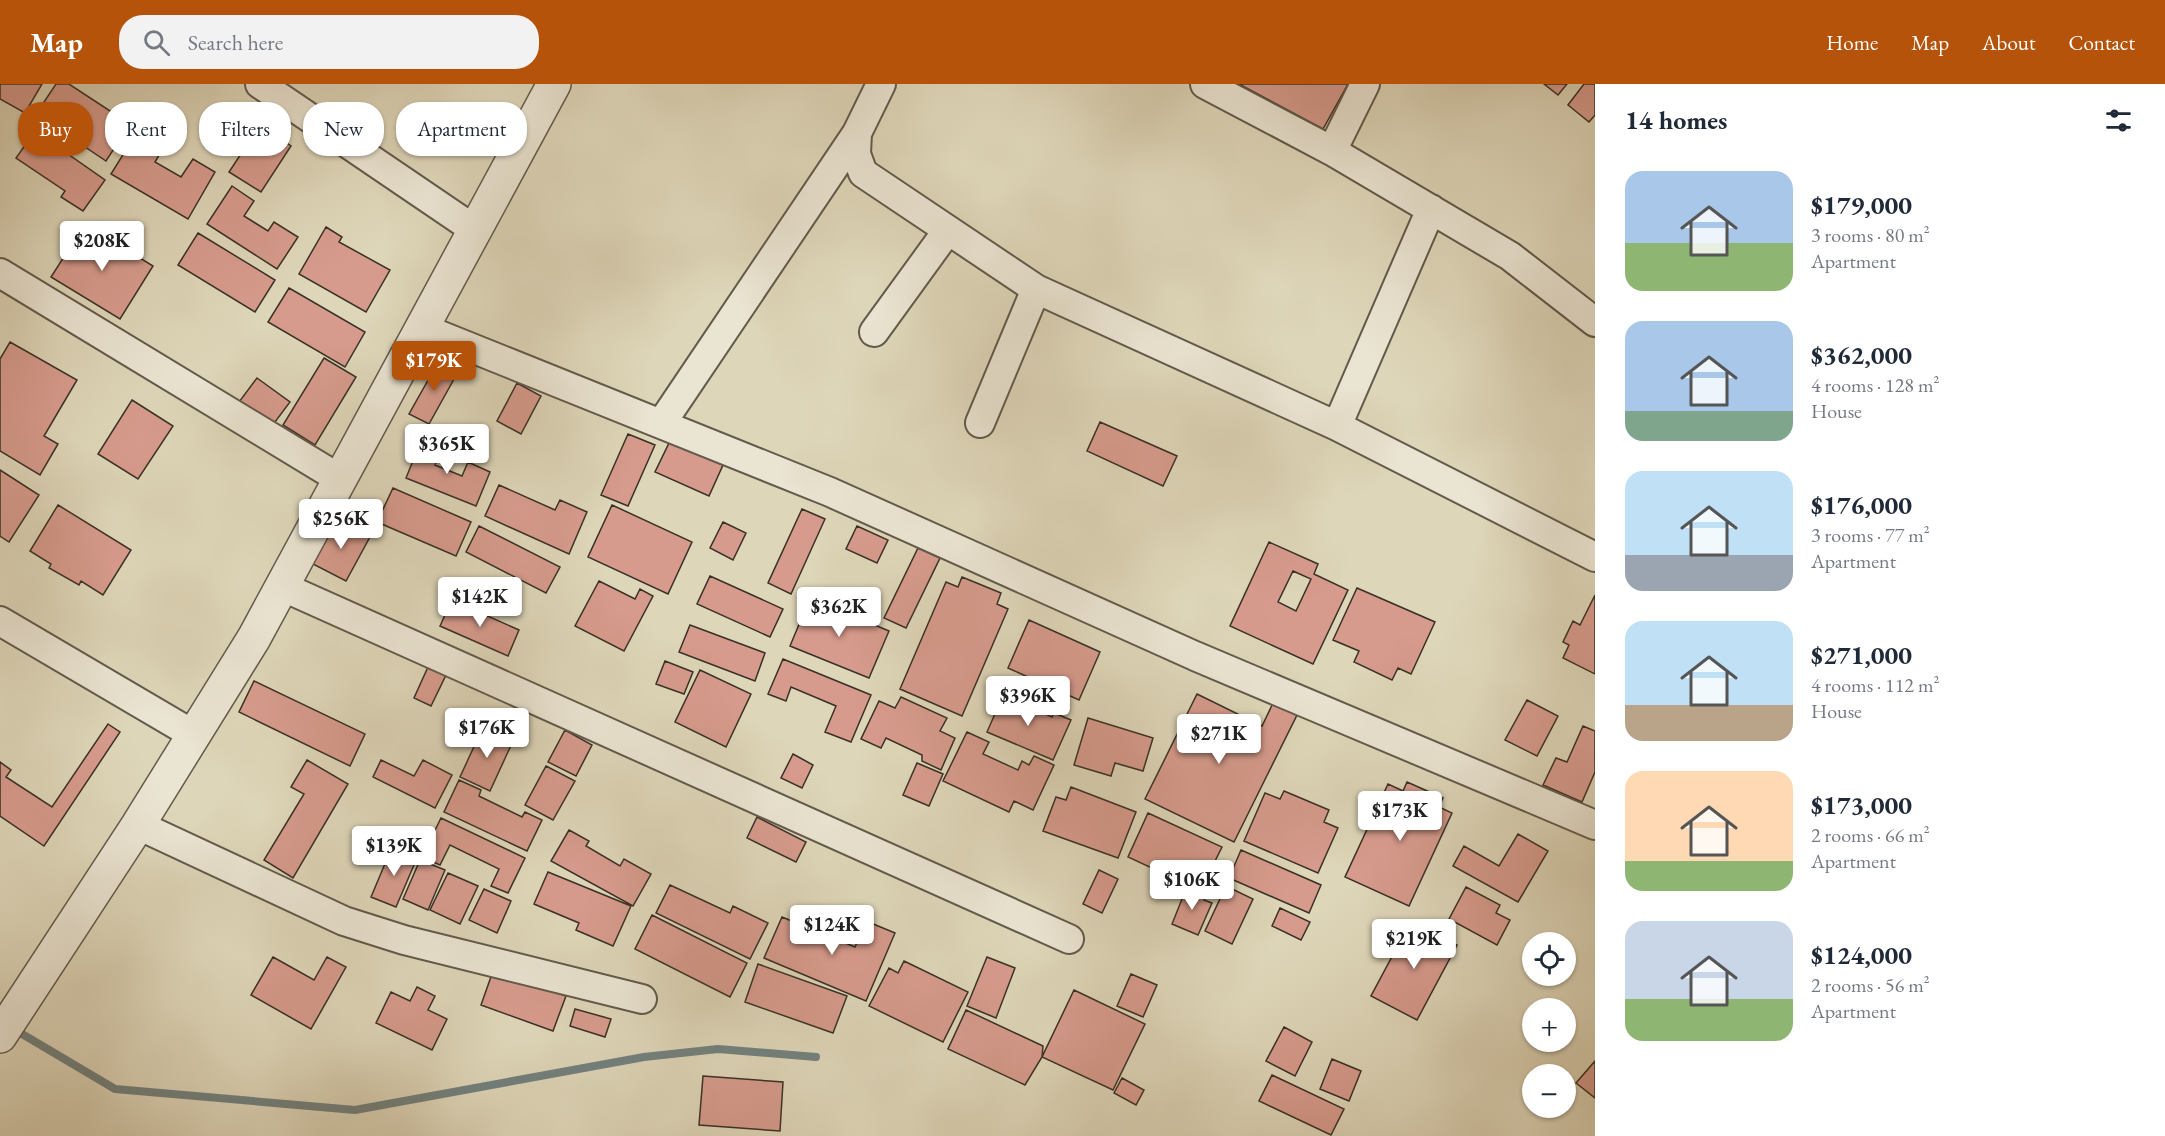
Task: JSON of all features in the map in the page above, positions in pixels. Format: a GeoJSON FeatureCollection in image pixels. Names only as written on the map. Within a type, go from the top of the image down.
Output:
{"type":"FeatureCollection","features":[{"type":"Feature","properties":{"kind":"street"},"geometry":{"type":"LineString","coordinates":[[260,84],[475,230]]}},
{"type":"Feature","properties":{"kind":"street"},"geometry":{"type":"LineString","coordinates":[[0,1036],[138,825],[254,638],[554,84]]}},
{"type":"Feature","properties":{"kind":"street"},"geometry":{"type":"LineString","coordinates":[[661,424],[857,133],[881,84]]}},
{"type":"Feature","properties":{"kind":"street"},"geometry":{"type":"LineString","coordinates":[[1205,84],[1332,151],[1510,256],[1594,319]]}},
{"type":"Feature","properties":{"kind":"street"},"geometry":{"type":"LineString","coordinates":[[1332,151],[1365,84]]}},
{"type":"Feature","properties":{"kind":"street"},"geometry":{"type":"LineString","coordinates":[[857,133],[855,154],[863,173],[1036,289],[1337,426],[1595,557]]}},
{"type":"Feature","properties":{"kind":"street"},"geometry":{"type":"LineString","coordinates":[[1337,426],[1431,209]]}},
{"type":"Feature","properties":{"kind":"street"},"geometry":{"type":"LineString","coordinates":[[874,332],[948,230]]}},
{"type":"Feature","properties":{"kind":"street"},"geometry":{"type":"LineString","coordinates":[[0,273],[340,479]]}},
{"type":"Feature","properties":{"kind":"street"},"geometry":{"type":"LineString","coordinates":[[980,423],[1036,289]]}},
{"type":"Feature","properties":{"kind":"street"},"geometry":{"type":"LineString","coordinates":[[422,328],[830,492],[1195,656],[1595,825]]}},
{"type":"Feature","properties":{"kind":"street"},"geometry":{"type":"LineString","coordinates":[[281,586],[1069,939]]}},
{"type":"Feature","properties":{"kind":"street"},"geometry":{"type":"LineString","coordinates":[[0,621],[194,735]]}},
{"type":"Feature","properties":{"kind":"street"},"geometry":{"type":"LineString","coordinates":[[138,825],[344,921],[404,940],[642,999]]}},
{"type":"Feature","properties":{"kind":"building"},"geometry":{"type":"Polygon","coordinates":[[[0,84],[42,84],[31,102],[18,102],[18,109],[0,99],[0,84]]]}},
{"type":"Feature","properties":{"kind":"building"},"geometry":{"type":"Polygon","coordinates":[[[56,84],[69,84],[105,108],[105,156],[109,156],[106,161],[93,152],[93,102],[44,102],[56,84]]]}},
{"type":"Feature","properties":{"kind":"building"},"geometry":{"type":"Polygon","coordinates":[[[1239,84],[1348,84],[1323,129],[1239,84]]]}},
{"type":"Feature","properties":{"kind":"building"},"geometry":{"type":"Polygon","coordinates":[[[1544,84],[1567,84],[1558,95],[1544,84]]]}},
{"type":"Feature","properties":{"kind":"building"},"geometry":{"type":"Polygon","coordinates":[[[1584,84],[1595,84],[1595,115],[1589,122],[1568,105],[1584,84]]]}},
{"type":"Feature","properties":{"kind":"building"},"geometry":{"type":"Polygon","coordinates":[[[18,155],[71,156],[105,180],[83,211],[61,197],[65,191],[16,158],[18,155]]]}},
{"type":"Feature","properties":{"kind":"building"},"geometry":{"type":"Polygon","coordinates":[[[122,156],[159,156],[155,162],[181,177],[193,159],[215,172],[188,219],[111,174],[122,156]]]}},
{"type":"Feature","properties":{"kind":"building"},"geometry":{"type":"Polygon","coordinates":[[[240,156],[284,156],[261,192],[229,172],[240,156]]]}},
{"type":"Feature","properties":{"kind":"building"},"geometry":{"type":"Polygon","coordinates":[[[232,186],[254,201],[244,216],[268,231],[274,222],[298,237],[277,269],[207,224],[232,186]]]}},
{"type":"Feature","properties":{"kind":"building"},"geometry":{"type":"Polygon","coordinates":[[[85,224],[153,266],[120,319],[51,277],[85,224]]]}},
{"type":"Feature","properties":{"kind":"building"},"geometry":{"type":"Polygon","coordinates":[[[326,227],[342,237],[339,242],[390,270],[366,312],[299,274],[326,227]]]}},
{"type":"Feature","properties":{"kind":"building"},"geometry":{"type":"Polygon","coordinates":[[[198,233],[275,280],[255,312],[178,265],[198,233]]]}},
{"type":"Feature","properties":{"kind":"building"},"geometry":{"type":"Polygon","coordinates":[[[289,288],[365,332],[345,367],[268,322],[289,288]]]}},
{"type":"Feature","properties":{"kind":"building"},"geometry":{"type":"Polygon","coordinates":[[[10,342],[77,380],[44,436],[58,444],[40,475],[0,451],[0,359],[10,342]]]}},
{"type":"Feature","properties":{"kind":"building"},"geometry":{"type":"Polygon","coordinates":[[[324,358],[356,377],[315,445],[283,425],[324,358]]]}},
{"type":"Feature","properties":{"kind":"building"},"geometry":{"type":"Polygon","coordinates":[[[440,359],[459,370],[429,424],[409,414],[440,359]]]}},
{"type":"Feature","properties":{"kind":"building"},"geometry":{"type":"Polygon","coordinates":[[[257,378],[290,402],[272,426],[239,402],[257,378]]]}},
{"type":"Feature","properties":{"kind":"building"},"geometry":{"type":"Polygon","coordinates":[[[517,383],[541,396],[521,434],[497,421],[517,383]]]}},
{"type":"Feature","properties":{"kind":"building"},"geometry":{"type":"Polygon","coordinates":[[[132,400],[173,426],[138,479],[98,454],[132,400]]]}},
{"type":"Feature","properties":{"kind":"building"},"geometry":{"type":"Polygon","coordinates":[[[1100,422],[1177,456],[1163,486],[1087,451],[1100,422]]]}},
{"type":"Feature","properties":{"kind":"building"},"geometry":{"type":"Polygon","coordinates":[[[628,434],[655,445],[628,506],[601,495],[628,434]]]}},
{"type":"Feature","properties":{"kind":"building"},"geometry":{"type":"Polygon","coordinates":[[[422,438],[443,447],[435,465],[462,476],[468,462],[490,472],[476,506],[406,478],[422,438]]]}},
{"type":"Feature","properties":{"kind":"building"},"geometry":{"type":"Polygon","coordinates":[[[670,441],[723,465],[709,496],[655,472],[670,441]]]}},
{"type":"Feature","properties":{"kind":"building"},"geometry":{"type":"Polygon","coordinates":[[[0,470],[39,495],[9,542],[0,536],[0,470]]]}},
{"type":"Feature","properties":{"kind":"building"},"geometry":{"type":"Polygon","coordinates":[[[499,485],[555,510],[560,500],[587,512],[569,554],[485,516],[499,485]]]}},
{"type":"Feature","properties":{"kind":"building"},"geometry":{"type":"Polygon","coordinates":[[[393,488],[471,522],[456,556],[377,522],[393,488]]]}},
{"type":"Feature","properties":{"kind":"building"},"geometry":{"type":"Polygon","coordinates":[[[58,505],[131,550],[103,595],[81,581],[79,585],[49,568],[51,564],[30,551],[58,505]]]}},
{"type":"Feature","properties":{"kind":"building"},"geometry":{"type":"Polygon","coordinates":[[[612,505],[692,542],[668,594],[588,557],[612,505]]]}},
{"type":"Feature","properties":{"kind":"building"},"geometry":{"type":"Polygon","coordinates":[[[802,509],[825,519],[791,594],[768,583],[802,509]]]}},
{"type":"Feature","properties":{"kind":"building"},"geometry":{"type":"Polygon","coordinates":[[[341,519],[371,535],[346,581],[311,563],[327,533],[333,535],[341,519]]]}},
{"type":"Feature","properties":{"kind":"building"},"geometry":{"type":"Polygon","coordinates":[[[723,522],[746,533],[733,560],[710,548],[723,522]]]}},
{"type":"Feature","properties":{"kind":"building"},"geometry":{"type":"Polygon","coordinates":[[[479,526],[560,567],[546,593],[466,552],[479,526]]]}},
{"type":"Feature","properties":{"kind":"building"},"geometry":{"type":"Polygon","coordinates":[[[857,526],[888,540],[877,563],[846,549],[857,526]]]}},
{"type":"Feature","properties":{"kind":"building"},"geometry":{"type":"Polygon","coordinates":[[[1269,542],[1318,564],[1314,574],[1348,590],[1313,664],[1230,626],[1269,542]],[[1293,571],[1278,602],[1296,611],[1311,579],[1293,571]]]}},
{"type":"Feature","properties":{"kind":"building"},"geometry":{"type":"Polygon","coordinates":[[[918,548],[940,558],[906,628],[884,618],[918,548]]]}},
{"type":"Feature","properties":{"kind":"building"},"geometry":{"type":"Polygon","coordinates":[[[710,576],[783,609],[770,637],[697,604],[710,576]]]}},
{"type":"Feature","properties":{"kind":"building"},"geometry":{"type":"Polygon","coordinates":[[[962,577],[1001,593],[997,604],[1008,609],[962,716],[900,689],[946,582],[958,587],[962,577]]]}},
{"type":"Feature","properties":{"kind":"building"},"geometry":{"type":"Polygon","coordinates":[[[599,581],[635,599],[640,589],[653,596],[624,651],[575,626],[599,581]]]}},
{"type":"Feature","properties":{"kind":"building"},"geometry":{"type":"Polygon","coordinates":[[[1357,588],[1435,622],[1411,674],[1398,668],[1392,680],[1354,662],[1359,651],[1333,640],[1357,588]]]}},
{"type":"Feature","properties":{"kind":"building"},"geometry":{"type":"Polygon","coordinates":[[[1595,595],[1595,674],[1563,658],[1569,645],[1563,642],[1573,621],[1580,625],[1595,595]]]}},
{"type":"Feature","properties":{"kind":"building"},"geometry":{"type":"Polygon","coordinates":[[[810,598],[889,631],[869,678],[790,646],[810,598]]]}},
{"type":"Feature","properties":{"kind":"building"},"geometry":{"type":"Polygon","coordinates":[[[452,600],[519,630],[508,656],[440,626],[452,600]]]}},
{"type":"Feature","properties":{"kind":"building"},"geometry":{"type":"Polygon","coordinates":[[[1029,620],[1100,652],[1079,700],[1008,668],[1029,620]]]}},
{"type":"Feature","properties":{"kind":"building"},"geometry":{"type":"Polygon","coordinates":[[[690,625],[765,653],[755,681],[679,652],[690,625]]]}},
{"type":"Feature","properties":{"kind":"building"},"geometry":{"type":"Polygon","coordinates":[[[783,659],[871,695],[851,742],[825,732],[836,706],[791,687],[786,701],[768,694],[783,659]]]}},
{"type":"Feature","properties":{"kind":"building"},"geometry":{"type":"Polygon","coordinates":[[[665,661],[693,672],[684,694],[656,684],[665,661]]]}},
{"type":"Feature","properties":{"kind":"building"},"geometry":{"type":"Polygon","coordinates":[[[428,667],[446,675],[431,706],[414,698],[428,667]]]}},
{"type":"Feature","properties":{"kind":"building"},"geometry":{"type":"Polygon","coordinates":[[[700,670],[751,694],[726,747],[675,722],[700,670]]]}},
{"type":"Feature","properties":{"kind":"building"},"geometry":{"type":"Polygon","coordinates":[[[254,681],[365,734],[350,766],[239,712],[254,681]]]}},
{"type":"Feature","properties":{"kind":"building"},"geometry":{"type":"Polygon","coordinates":[[[1005,691],[1018,696],[1016,701],[1052,717],[1054,713],[1071,720],[1053,760],[987,732],[1005,691]]]}},
{"type":"Feature","properties":{"kind":"building"},"geometry":{"type":"Polygon","coordinates":[[[1197,694],[1262,726],[1274,701],[1298,713],[1234,842],[1145,799],[1197,694]]]}},
{"type":"Feature","properties":{"kind":"building"},"geometry":{"type":"Polygon","coordinates":[[[901,697],[947,718],[940,731],[955,738],[941,770],[922,761],[922,755],[886,738],[881,748],[861,739],[879,701],[895,708],[901,697]]]}},
{"type":"Feature","properties":{"kind":"building"},"geometry":{"type":"Polygon","coordinates":[[[1527,700],[1558,716],[1537,756],[1505,740],[1527,700]]]}},
{"type":"Feature","properties":{"kind":"building"},"geometry":{"type":"Polygon","coordinates":[[[1088,718],[1153,738],[1143,771],[1115,763],[1111,776],[1074,765],[1088,718]]]}},
{"type":"Feature","properties":{"kind":"building"},"geometry":{"type":"Polygon","coordinates":[[[108,724],[120,732],[44,846],[0,816],[0,762],[11,770],[6,777],[52,807],[108,724]]]}},
{"type":"Feature","properties":{"kind":"building"},"geometry":{"type":"Polygon","coordinates":[[[1583,726],[1595,731],[1595,772],[1582,802],[1543,785],[1556,758],[1567,762],[1583,726]]]}},
{"type":"Feature","properties":{"kind":"building"},"geometry":{"type":"Polygon","coordinates":[[[483,727],[513,741],[490,791],[460,777],[483,727]]]}},
{"type":"Feature","properties":{"kind":"building"},"geometry":{"type":"Polygon","coordinates":[[[565,730],[592,745],[576,776],[548,762],[565,730]]]}},
{"type":"Feature","properties":{"kind":"building"},"geometry":{"type":"Polygon","coordinates":[[[967,732],[989,742],[983,754],[1018,770],[1022,761],[1029,765],[1034,756],[1054,765],[1033,810],[1014,801],[1009,812],[943,781],[967,732]]]}},
{"type":"Feature","properties":{"kind":"building"},"geometry":{"type":"Polygon","coordinates":[[[793,754],[813,765],[802,788],[781,778],[793,754]]]}},
{"type":"Feature","properties":{"kind":"building"},"geometry":{"type":"Polygon","coordinates":[[[307,760],[348,784],[293,878],[264,860],[304,794],[291,787],[307,760]]]}},
{"type":"Feature","properties":{"kind":"building"},"geometry":{"type":"Polygon","coordinates":[[[381,760],[414,776],[423,760],[452,775],[435,808],[373,777],[381,760]]]}},
{"type":"Feature","properties":{"kind":"building"},"geometry":{"type":"Polygon","coordinates":[[[917,763],[943,774],[929,806],[903,795],[917,763]]]}},
{"type":"Feature","properties":{"kind":"building"},"geometry":{"type":"Polygon","coordinates":[[[546,766],[575,781],[553,820],[525,805],[546,766]]]}},
{"type":"Feature","properties":{"kind":"building"},"geometry":{"type":"Polygon","coordinates":[[[459,780],[481,790],[479,796],[522,817],[525,812],[542,820],[527,851],[444,812],[459,780]]]}},
{"type":"Feature","properties":{"kind":"building"},"geometry":{"type":"Polygon","coordinates":[[[1407,782],[1443,798],[1439,807],[1452,813],[1409,906],[1345,877],[1388,784],[1403,791],[1407,782]]]}},
{"type":"Feature","properties":{"kind":"building"},"geometry":{"type":"Polygon","coordinates":[[[1071,787],[1136,812],[1118,858],[1043,831],[1056,797],[1066,800],[1071,787]]]}},
{"type":"Feature","properties":{"kind":"building"},"geometry":{"type":"Polygon","coordinates":[[[1284,791],[1329,810],[1324,822],[1338,828],[1318,873],[1244,841],[1265,793],[1280,799],[1284,791]]]}},
{"type":"Feature","properties":{"kind":"building"},"geometry":{"type":"Polygon","coordinates":[[[1148,813],[1222,847],[1207,877],[1193,871],[1186,884],[1128,857],[1148,813]]]}},
{"type":"Feature","properties":{"kind":"building"},"geometry":{"type":"Polygon","coordinates":[[[757,817],[806,842],[796,862],[747,838],[757,817]]]}},
{"type":"Feature","properties":{"kind":"building"},"geometry":{"type":"Polygon","coordinates":[[[441,818],[525,858],[508,893],[491,886],[499,869],[450,845],[440,865],[422,857],[441,818]]]}},
{"type":"Feature","properties":{"kind":"building"},"geometry":{"type":"Polygon","coordinates":[[[569,830],[589,841],[586,846],[620,866],[624,859],[651,874],[633,906],[551,861],[569,830]]]}},
{"type":"Feature","properties":{"kind":"building"},"geometry":{"type":"Polygon","coordinates":[[[1518,834],[1548,851],[1518,902],[1453,866],[1464,846],[1499,866],[1518,834]]]}},
{"type":"Feature","properties":{"kind":"building"},"geometry":{"type":"Polygon","coordinates":[[[392,847],[417,858],[396,907],[371,897],[392,847]]]}},
{"type":"Feature","properties":{"kind":"building"},"geometry":{"type":"Polygon","coordinates":[[[1241,850],[1321,885],[1309,913],[1229,878],[1241,850]]]}},
{"type":"Feature","properties":{"kind":"building"},"geometry":{"type":"Polygon","coordinates":[[[420,860],[445,870],[428,910],[403,899],[420,860]]]}},
{"type":"Feature","properties":{"kind":"building"},"geometry":{"type":"Polygon","coordinates":[[[1099,870],[1118,879],[1102,913],[1083,904],[1099,870]]]}},
{"type":"Feature","properties":{"kind":"building"},"geometry":{"type":"Polygon","coordinates":[[[548,872],[631,906],[613,946],[576,930],[579,923],[534,904],[548,872]]]}},
{"type":"Feature","properties":{"kind":"building"},"geometry":{"type":"Polygon","coordinates":[[[448,873],[478,886],[460,924],[430,910],[448,873]]]}},
{"type":"Feature","properties":{"kind":"building"},"geometry":{"type":"Polygon","coordinates":[[[670,885],[730,913],[733,906],[768,923],[750,959],[656,913],[670,885]]]}},
{"type":"Feature","properties":{"kind":"building"},"geometry":{"type":"Polygon","coordinates":[[[1226,886],[1253,899],[1232,944],[1205,931],[1226,886]]]}},
{"type":"Feature","properties":{"kind":"building"},"geometry":{"type":"Polygon","coordinates":[[[1197,887],[1207,892],[1204,900],[1212,903],[1198,935],[1172,924],[1186,889],[1194,893],[1197,887]]]}},
{"type":"Feature","properties":{"kind":"building"},"geometry":{"type":"Polygon","coordinates":[[[1466,887],[1500,905],[1496,913],[1510,920],[1497,945],[1449,919],[1466,887]]]}},
{"type":"Feature","properties":{"kind":"building"},"geometry":{"type":"Polygon","coordinates":[[[484,889],[511,901],[497,933],[469,920],[484,889]]]}},
{"type":"Feature","properties":{"kind":"building"},"geometry":{"type":"Polygon","coordinates":[[[1280,908],[1310,922],[1301,940],[1272,926],[1280,908]]]}},
{"type":"Feature","properties":{"kind":"building"},"geometry":{"type":"Polygon","coordinates":[[[652,915],[747,963],[730,997],[635,949],[652,915]]]}},
{"type":"Feature","properties":{"kind":"building"},"geometry":{"type":"Polygon","coordinates":[[[782,917],[855,947],[866,921],[895,933],[866,1001],[764,958],[782,917]]]}},
{"type":"Feature","properties":{"kind":"building"},"geometry":{"type":"Polygon","coordinates":[[[1411,921],[1457,945],[1417,1020],[1371,996],[1411,921]]]}},
{"type":"Feature","properties":{"kind":"building"},"geometry":{"type":"Polygon","coordinates":[[[273,957],[314,980],[327,957],[346,967],[311,1029],[251,995],[273,957]]]}},
{"type":"Feature","properties":{"kind":"building"},"geometry":{"type":"Polygon","coordinates":[[[987,957],[1015,968],[996,1018],[967,1006],[987,957]]]}},
{"type":"Feature","properties":{"kind":"building"},"geometry":{"type":"Polygon","coordinates":[[[904,961],[968,992],[943,1042],[869,1006],[889,968],[898,973],[904,961]]]}},
{"type":"Feature","properties":{"kind":"building"},"geometry":{"type":"Polygon","coordinates":[[[758,964],[847,996],[833,1033],[745,1002],[758,964]]]}},
{"type":"Feature","properties":{"kind":"building"},"geometry":{"type":"Polygon","coordinates":[[[493,971],[566,996],[553,1031],[481,1005],[493,971]]]}},
{"type":"Feature","properties":{"kind":"building"},"geometry":{"type":"Polygon","coordinates":[[[1131,974],[1157,985],[1143,1017],[1117,1006],[1131,974]]]}},
{"type":"Feature","properties":{"kind":"building"},"geometry":{"type":"Polygon","coordinates":[[[417,987],[435,996],[428,1010],[447,1019],[432,1050],[376,1023],[391,992],[410,1001],[417,987]]]}},
{"type":"Feature","properties":{"kind":"building"},"geometry":{"type":"Polygon","coordinates":[[[1074,990],[1145,1024],[1113,1090],[1042,1057],[1074,990]]]}},
{"type":"Feature","properties":{"kind":"building"},"geometry":{"type":"Polygon","coordinates":[[[575,1009],[611,1019],[605,1037],[570,1026],[575,1009]]]}},
{"type":"Feature","properties":{"kind":"building"},"geometry":{"type":"Polygon","coordinates":[[[966,1010],[1043,1046],[1042,1057],[1025,1085],[948,1049],[966,1010]]]}},
{"type":"Feature","properties":{"kind":"building"},"geometry":{"type":"Polygon","coordinates":[[[1284,1027],[1312,1042],[1295,1076],[1266,1061],[1284,1027]]]}},
{"type":"Feature","properties":{"kind":"building"},"geometry":{"type":"Polygon","coordinates":[[[1332,1059],[1361,1071],[1349,1101],[1320,1089],[1332,1059]]]}},
{"type":"Feature","properties":{"kind":"building"},"geometry":{"type":"Polygon","coordinates":[[[1595,1061],[1595,1098],[1576,1083],[1595,1061]]]}},
{"type":"Feature","properties":{"kind":"building"},"geometry":{"type":"Polygon","coordinates":[[[1272,1075],[1344,1109],[1331,1135],[1259,1101],[1272,1075]]]}},
{"type":"Feature","properties":{"kind":"building"},"geometry":{"type":"Polygon","coordinates":[[[703,1076],[783,1082],[780,1131],[699,1125],[703,1076]]]}},
{"type":"Feature","properties":{"kind":"building"},"geometry":{"type":"Polygon","coordinates":[[[1122,1078],[1144,1090],[1136,1105],[1114,1093],[1122,1078]]]}},
{"type":"Feature","properties":{"kind":"waterway"},"geometry":{"type":"LineString","coordinates":[[12,1028],[115,1089],[355,1110],[644,1057],[718,1049],[816,1057]]}}]}
